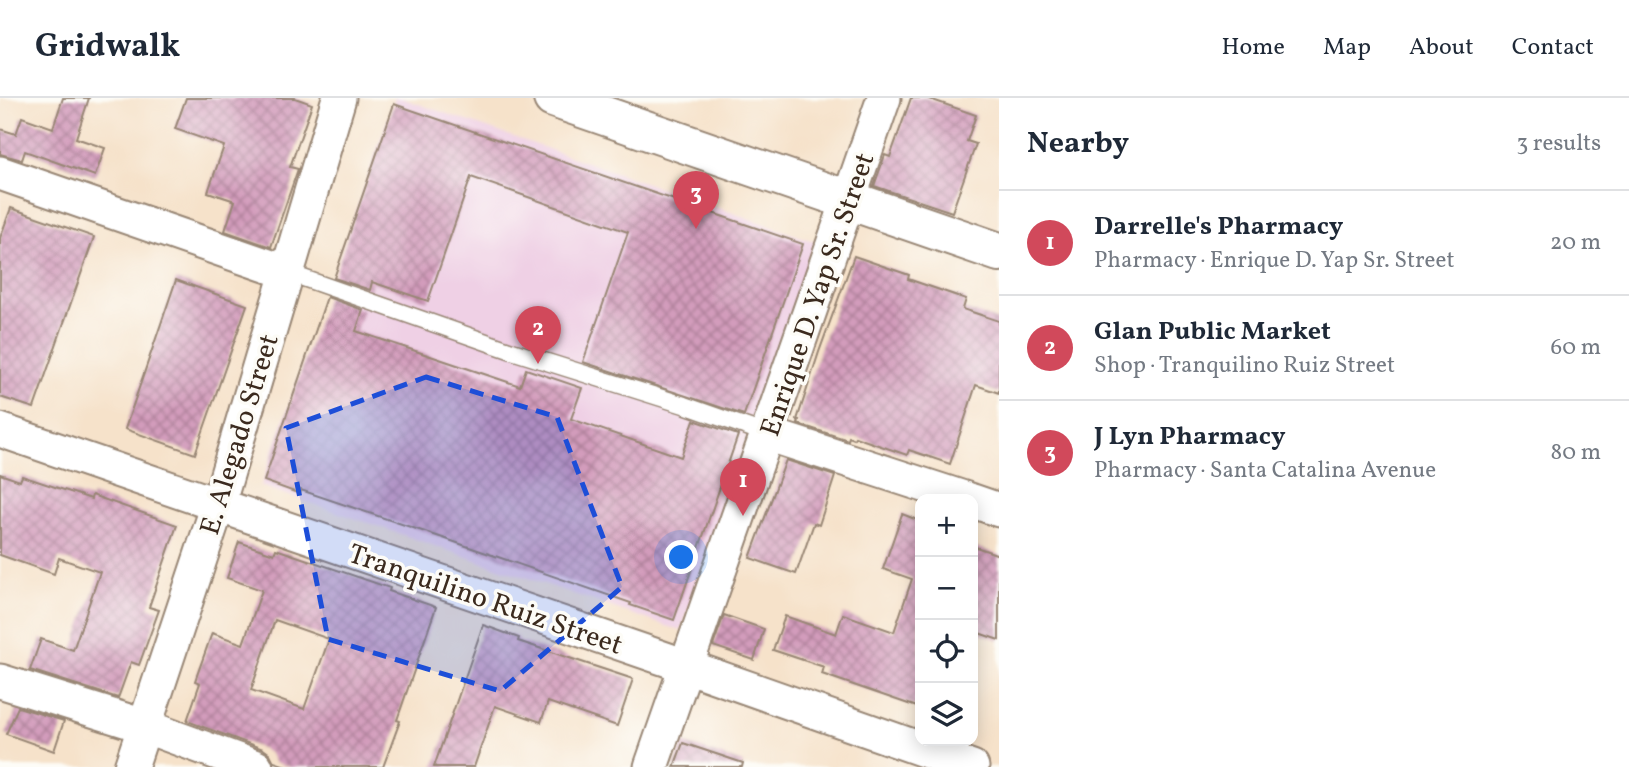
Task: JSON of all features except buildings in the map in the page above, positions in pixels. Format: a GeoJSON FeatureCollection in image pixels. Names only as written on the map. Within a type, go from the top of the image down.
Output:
{"type":"FeatureCollection","features":[{"type":"Feature","properties":{"kind":"street","name":"E. Alegado Street"},"geometry":{"type":"LineString","coordinates":[[131,767],[218,505],[339,98]]}},
{"type":"Feature","properties":{"kind":"street"},"geometry":{"type":"LineString","coordinates":[[553,98],[999,252]]}},
{"type":"Feature","properties":{"kind":"street","name":"Enrique D. Yap Sr. Street"},"geometry":{"type":"LineString","coordinates":[[651,767],[884,98]]}},
{"type":"Feature","properties":{"kind":"street"},"geometry":{"type":"LineString","coordinates":[[0,173],[286,272]]}},
{"type":"Feature","properties":{"kind":"street","name":"Tranquilino Ruiz Street"},"geometry":{"type":"LineString","coordinates":[[0,430],[972,767]]}},
{"type":"Feature","properties":{"kind":"street"},"geometry":{"type":"LineString","coordinates":[[767,435],[951,494]]}},
{"type":"Feature","properties":{"kind":"street"},"geometry":{"type":"LineString","coordinates":[[978,503],[999,510]]}},
{"type":"Feature","properties":{"kind":"street"},"geometry":{"type":"LineString","coordinates":[[0,681],[144,726],[256,767]]}},
{"type":"Feature","properties":{"kind":"lane"},"geometry":{"type":"LineString","coordinates":[[286,272],[512,351],[684,405],[767,435]]}},
{"type":"Feature","properties":{"kind":"highlighted area"},"geometry":{"type":"Polygon","coordinates":[[[426,377],[557,417],[622,587],[500,691],[328,639],[286,428],[426,377]]]}},
{"type":"Feature","properties":{"kind":"shaded area"},"geometry":{"type":"Polygon","coordinates":[[[395,98],[816,242],[681,631],[261,486],[395,98]]]}},
{"type":"Feature","properties":{"kind":"place","name":"J Lyn Pharmacy"},"geometry":{"type":"Point","coordinates":[696,229]}},
{"type":"Feature","properties":{"kind":"place","name":"Glan Public Market"},"geometry":{"type":"Point","coordinates":[538,364]}},
{"type":"Feature","properties":{"kind":"place","name":"Darrelle's Pharmacy"},"geometry":{"type":"Point","coordinates":[743,516]}}]}
